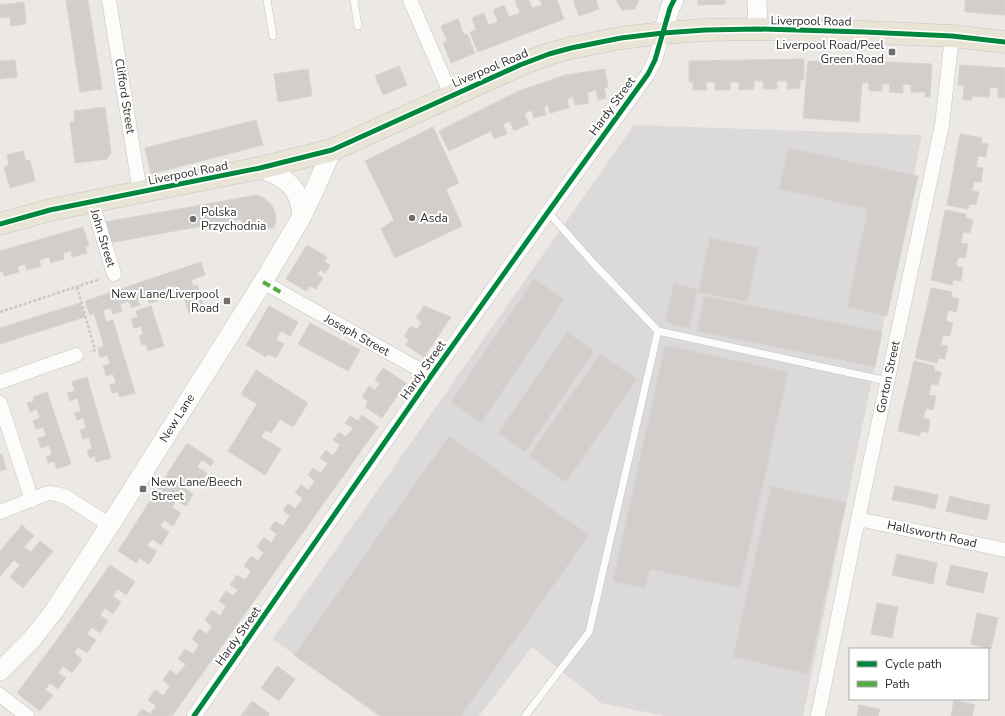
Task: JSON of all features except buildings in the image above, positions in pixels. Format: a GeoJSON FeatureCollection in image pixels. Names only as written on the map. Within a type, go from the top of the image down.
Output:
{"type":"FeatureCollection","features":[{"type":"Feature","properties":{"kind":"main road","name":"Liverpool Road"},"geometry":{"type":"LineString","coordinates":[[0,224],[50,210],[260,168],[332,150],[520,65],[549,54],[571,48],[620,38],[705,30],[758,29],[952,36],[1005,42]]}},
{"type":"Feature","properties":{"kind":"street","name":"Clifford Street"},"geometry":{"type":"LineString","coordinates":[[109,0],[140,192]]}},
{"type":"Feature","properties":{"kind":"street"},"geometry":{"type":"LineString","coordinates":[[410,0],[451,95]]}},
{"type":"Feature","properties":{"kind":"street"},"geometry":{"type":"LineString","coordinates":[[663,33],[670,8],[674,0]]}},
{"type":"Feature","properties":{"kind":"street"},"geometry":{"type":"LineString","coordinates":[[757,0],[758,29]]}},
{"type":"Feature","properties":{"kind":"street","name":"Hardy Street"},"geometry":{"type":"LineString","coordinates":[[198,715],[431,376],[648,74],[655,60],[663,33]]}},
{"type":"Feature","properties":{"kind":"street","name":"Gorton Street"},"geometry":{"type":"LineString","coordinates":[[818,716],[858,519],[942,125],[952,36]]}},
{"type":"Feature","properties":{"kind":"street","name":"New Lane"},"geometry":{"type":"LineString","coordinates":[[0,671],[33,638],[54,611],[110,525],[263,282],[302,215],[332,150]]}},
{"type":"Feature","properties":{"kind":"street"},"geometry":{"type":"LineString","coordinates":[[260,168],[274,173],[293,187],[298,194],[302,215]]}},
{"type":"Feature","properties":{"kind":"street","name":"John Street"},"geometry":{"type":"LineString","coordinates":[[92,202],[114,274]]}},
{"type":"Feature","properties":{"kind":"street","name":"Joseph Street"},"geometry":{"type":"LineString","coordinates":[[263,282],[431,376]]}},
{"type":"Feature","properties":{"kind":"street"},"geometry":{"type":"LineString","coordinates":[[0,382],[76,355]]}},
{"type":"Feature","properties":{"kind":"street"},"geometry":{"type":"LineString","coordinates":[[0,403],[32,500]]}},
{"type":"Feature","properties":{"kind":"street"},"geometry":{"type":"LineString","coordinates":[[0,512],[48,493],[57,494],[66,497],[110,525]]}},
{"type":"Feature","properties":{"kind":"street","name":"Hallsworth Road"},"geometry":{"type":"LineString","coordinates":[[858,519],[1005,550]]}},
{"type":"Feature","properties":{"kind":"street"},"geometry":{"type":"LineString","coordinates":[[0,695],[27,716]]}},
{"type":"Feature","properties":{"kind":"lane"},"geometry":{"type":"LineString","coordinates":[[267,0],[273,36]]}},
{"type":"Feature","properties":{"kind":"lane"},"geometry":{"type":"LineString","coordinates":[[354,0],[358,26]]}},
{"type":"Feature","properties":{"kind":"lane"},"geometry":{"type":"LineString","coordinates":[[548,212],[594,264],[658,331],[887,381]]}},
{"type":"Feature","properties":{"kind":"lane"},"geometry":{"type":"LineString","coordinates":[[525,716],[589,632],[658,331]]}},
{"type":"Feature","properties":{"kind":"path"},"geometry":{"type":"LineString","coordinates":[[0,312],[114,274]]}},
{"type":"Feature","properties":{"kind":"path"},"geometry":{"type":"LineString","coordinates":[[76,355],[95,350],[77,287]]}},
{"type":"Feature","properties":{"kind":"shaded area"},"geometry":{"type":"Polygon","coordinates":[[[634,125],[922,135],[803,716],[665,716],[601,703],[532,647],[479,716],[378,716],[273,639],[634,125]]]}},
{"type":"Feature","properties":{"kind":"marked path"},"geometry":{"type":"LineString","coordinates":[[263,282],[284,294]]}},
{"type":"Feature","properties":{"kind":"cycle path"},"geometry":{"type":"LineString","coordinates":[[194,716],[431,376],[648,74],[655,60],[670,8],[674,0]]}},
{"type":"Feature","properties":{"kind":"cycle path"},"geometry":{"type":"LineString","coordinates":[[0,224],[50,210],[260,168],[332,150],[520,65],[549,54],[571,48],[621,38],[705,30],[758,29],[952,36],[1005,42]]}},
{"type":"Feature","properties":{"kind":"place","name":"Liverpool Road/Peel Green Road"},"geometry":{"type":"Point","coordinates":[892,52]}},
{"type":"Feature","properties":{"kind":"place","name":"Asda"},"geometry":{"type":"Point","coordinates":[412,218]}},
{"type":"Feature","properties":{"kind":"place","name":"Polska Przychodnia"},"geometry":{"type":"Point","coordinates":[193,219]}},
{"type":"Feature","properties":{"kind":"place","name":"New Lane/Liverpool Road"},"geometry":{"type":"Point","coordinates":[227,301]}},
{"type":"Feature","properties":{"kind":"place","name":"New Lane/Beech Street"},"geometry":{"type":"Point","coordinates":[143,489]}}]}
